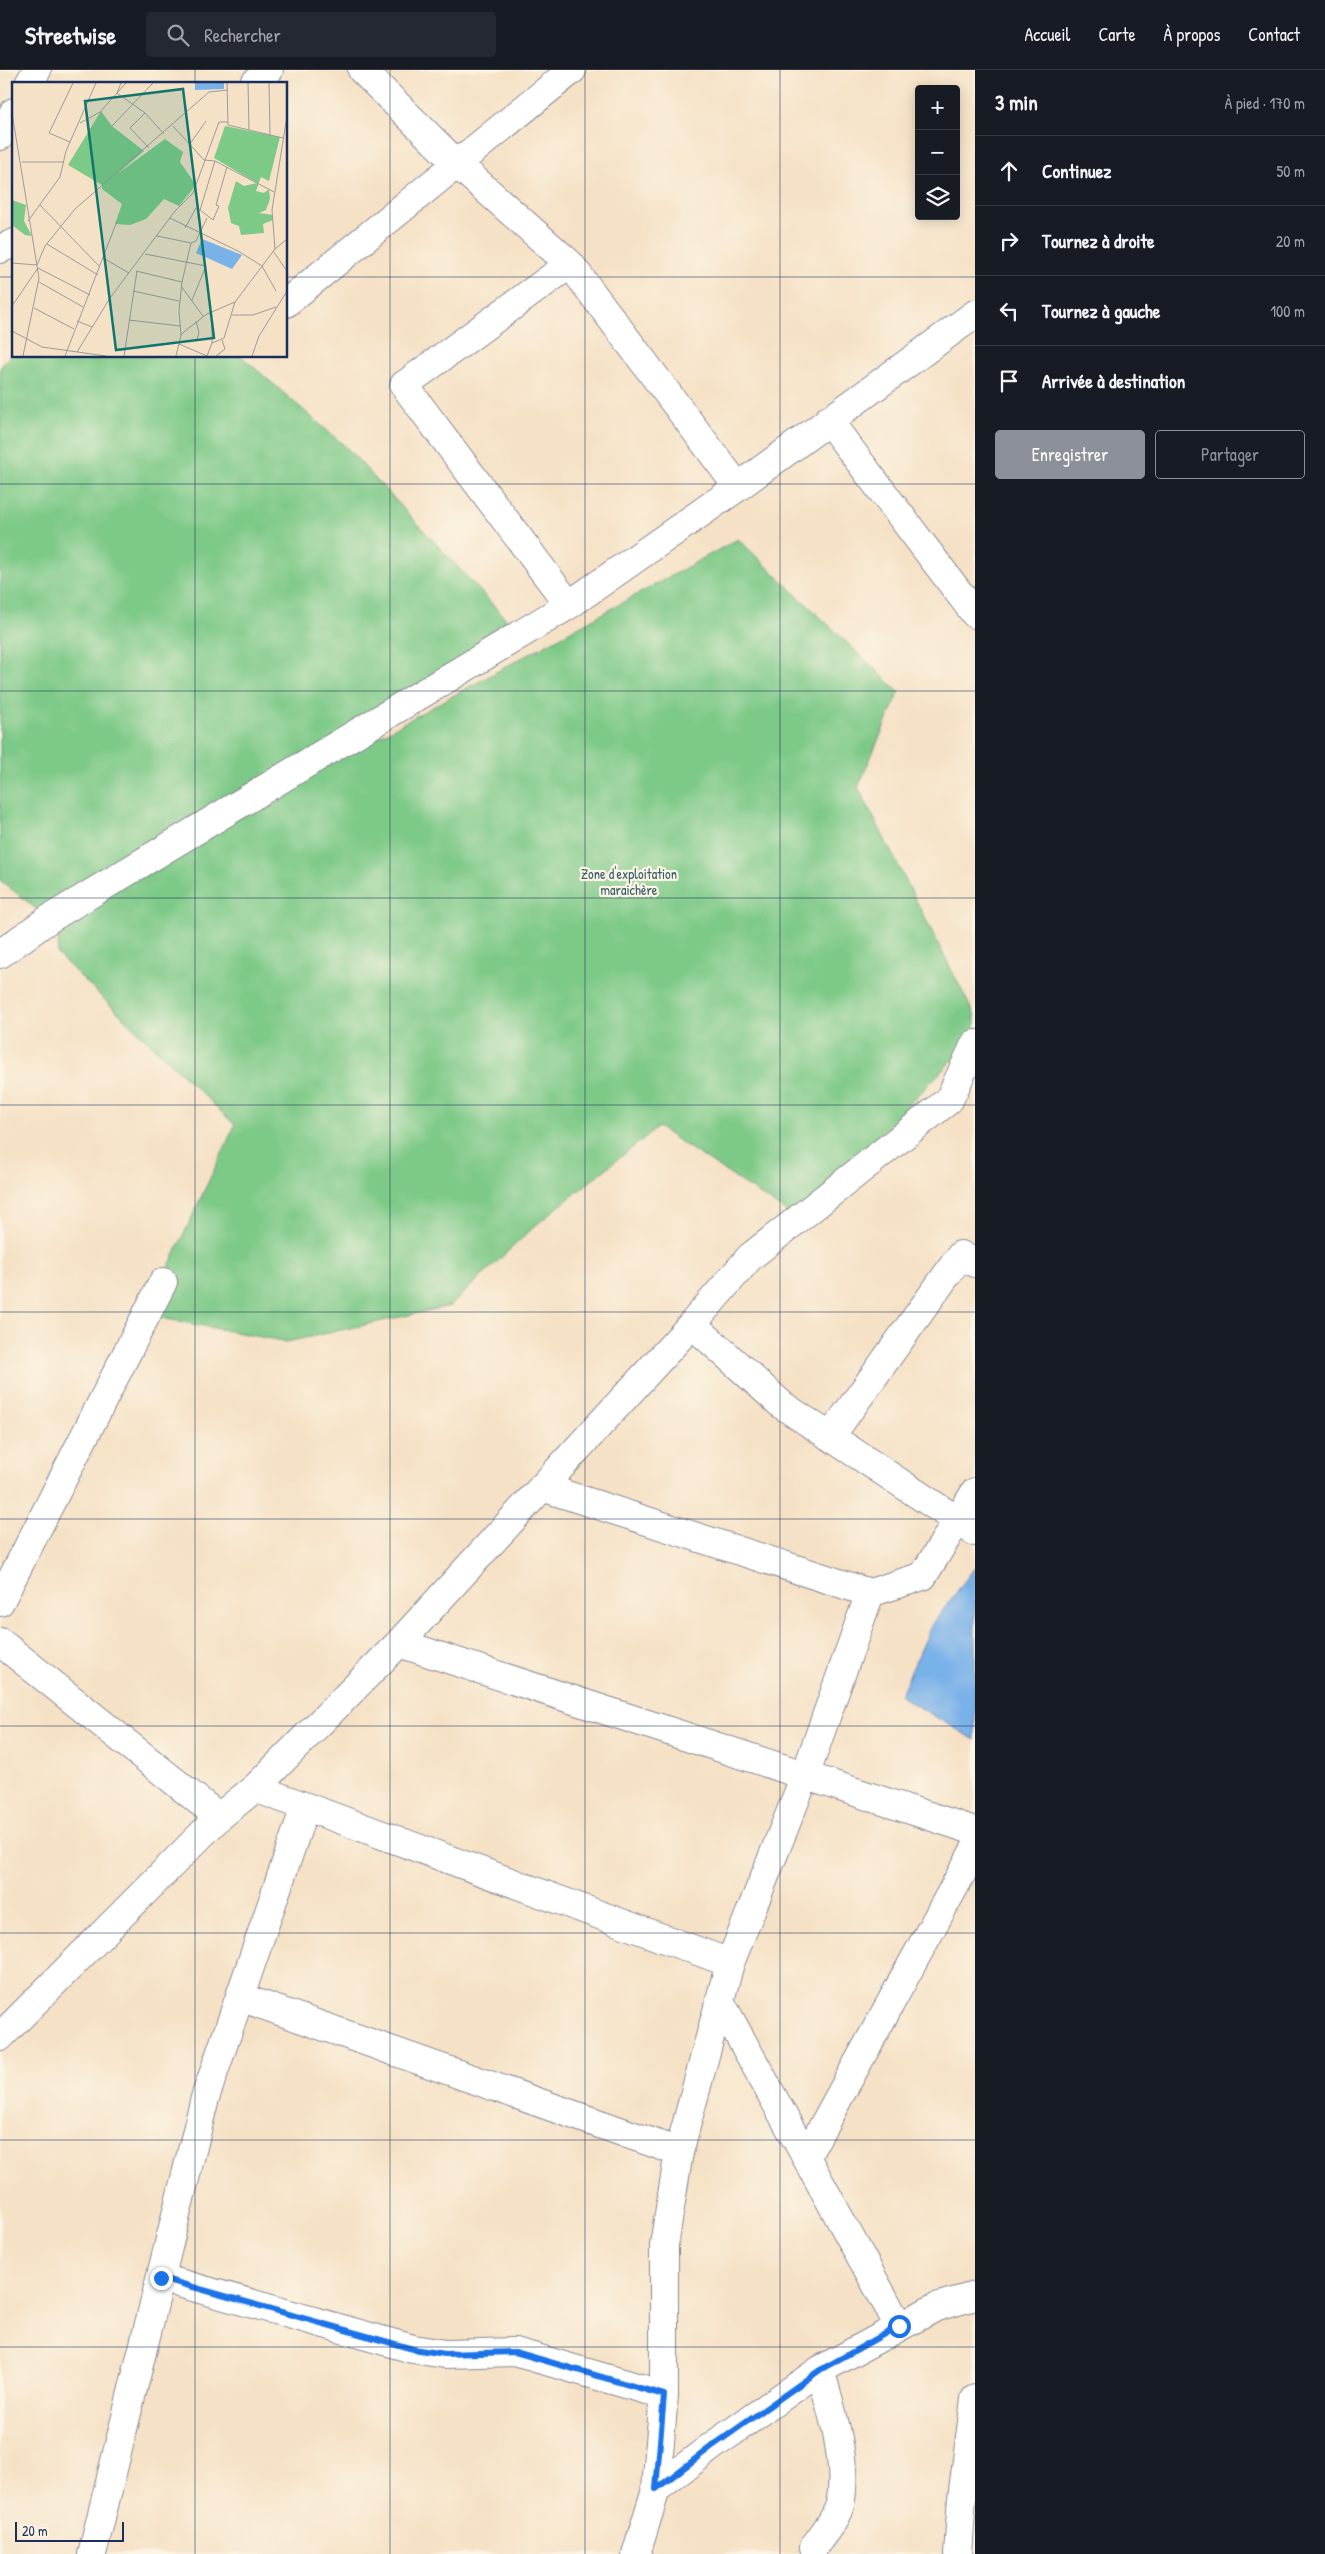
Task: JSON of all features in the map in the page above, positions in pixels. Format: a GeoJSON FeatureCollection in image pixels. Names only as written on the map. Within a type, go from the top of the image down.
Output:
{"type":"FeatureCollection","features":[{"type":"Feature","properties":{"kind":"street"},"geometry":{"type":"LineString","coordinates":[[31,82],[37,70]]}},
{"type":"Feature","properties":{"kind":"street"},"geometry":{"type":"LineString","coordinates":[[256,82],[269,70]]}},
{"type":"Feature","properties":{"kind":"street"},"geometry":{"type":"LineString","coordinates":[[362,70],[457,164],[570,264],[738,487]]}},
{"type":"Feature","properties":{"kind":"street"},"geometry":{"type":"LineString","coordinates":[[288,301],[572,70]]}},
{"type":"Feature","properties":{"kind":"street"},"geometry":{"type":"LineString","coordinates":[[0,136],[12,115]]}},
{"type":"Feature","properties":{"kind":"street"},"geometry":{"type":"LineString","coordinates":[[0,249],[12,245]]}},
{"type":"Feature","properties":{"kind":"street"},"geometry":{"type":"LineString","coordinates":[[569,606],[404,386],[570,264]]}},
{"type":"Feature","properties":{"kind":"street"},"geometry":{"type":"LineString","coordinates":[[0,954],[49,919],[569,606],[738,487],[975,314]]}},
{"type":"Feature","properties":{"kind":"street"},"geometry":{"type":"LineString","coordinates":[[828,420],[975,614]]}},
{"type":"Feature","properties":{"kind":"street"},"geometry":{"type":"LineString","coordinates":[[0,2037],[219,1817],[255,1788],[399,1643],[692,1324],[750,1257],[949,1100],[975,1044]]}},
{"type":"Feature","properties":{"kind":"street"},"geometry":{"type":"LineString","coordinates":[[830,1437],[961,1255],[975,1263]]}},
{"type":"Feature","properties":{"kind":"street"},"geometry":{"type":"LineString","coordinates":[[0,1602],[163,1282]]}},
{"type":"Feature","properties":{"kind":"street"},"geometry":{"type":"LineString","coordinates":[[692,1324],[782,1405],[966,1527]]}},
{"type":"Feature","properties":{"kind":"street"},"geometry":{"type":"LineString","coordinates":[[542,1487],[870,1593],[923,1576],[966,1527],[975,1492]]}},
{"type":"Feature","properties":{"kind":"street"},"geometry":{"type":"LineString","coordinates":[[636,2554],[656,2489],[664,2395],[664,2245],[679,2152],[730,1963],[805,1776],[870,1593]]}},
{"type":"Feature","properties":{"kind":"street"},"geometry":{"type":"LineString","coordinates":[[0,1642],[219,1817]]}},
{"type":"Feature","properties":{"kind":"street"},"geometry":{"type":"LineString","coordinates":[[399,1643],[975,1832]]}},
{"type":"Feature","properties":{"kind":"street"},"geometry":{"type":"LineString","coordinates":[[255,1788],[730,1963]]}},
{"type":"Feature","properties":{"kind":"street"},"geometry":{"type":"LineString","coordinates":[[92,2554],[205,2098],[305,1807]]}},
{"type":"Feature","properties":{"kind":"street"},"geometry":{"type":"LineString","coordinates":[[806,2157],[975,1849]]}},
{"type":"Feature","properties":{"kind":"street"},"geometry":{"type":"LineString","coordinates":[[240,1997],[679,2152]]}},
{"type":"Feature","properties":{"kind":"street"},"geometry":{"type":"LineString","coordinates":[[720,2001],[899,2326]]}},
{"type":"Feature","properties":{"kind":"street"},"geometry":{"type":"LineString","coordinates":[[161,2278],[413,2349],[445,2354],[515,2352],[664,2395]]}},
{"type":"Feature","properties":{"kind":"street"},"geometry":{"type":"LineString","coordinates":[[656,2489],[711,2447],[820,2370],[936,2307],[975,2296]]}},
{"type":"Feature","properties":{"kind":"street"},"geometry":{"type":"LineString","coordinates":[[814,2547],[835,2516],[840,2503],[842,2486],[838,2434],[820,2370]]}},
{"type":"Feature","properties":{"kind":"street"},"geometry":{"type":"LineString","coordinates":[[958,2554],[962,2498],[975,2399]]}},
{"type":"Feature","properties":{"kind":"green space","name":"Zone d'exploitation maraichère"},"geometry":{"type":"Polygon","coordinates":[[[12,353],[12,358],[243,358],[346,447],[521,635],[78,902],[738,539],[899,692],[858,787],[975,1016],[975,1037],[797,1219],[658,1127],[536,1225],[450,1306],[287,1342],[146,1315],[235,1125],[57,954],[62,912],[49,919],[0,880],[0,368],[12,353]]]}},
{"type":"Feature","properties":{"kind":"water"},"geometry":{"type":"Polygon","coordinates":[[[975,1567],[975,1740],[900,1696],[932,1625],[975,1567]]]}},
{"type":"Feature","properties":{"kind":"route"},"geometry":{"type":"LineString","coordinates":[[161,2278],[413,2349],[445,2354],[515,2352],[664,2395],[656,2489],[711,2447],[820,2370],[899,2326]]}}]}
